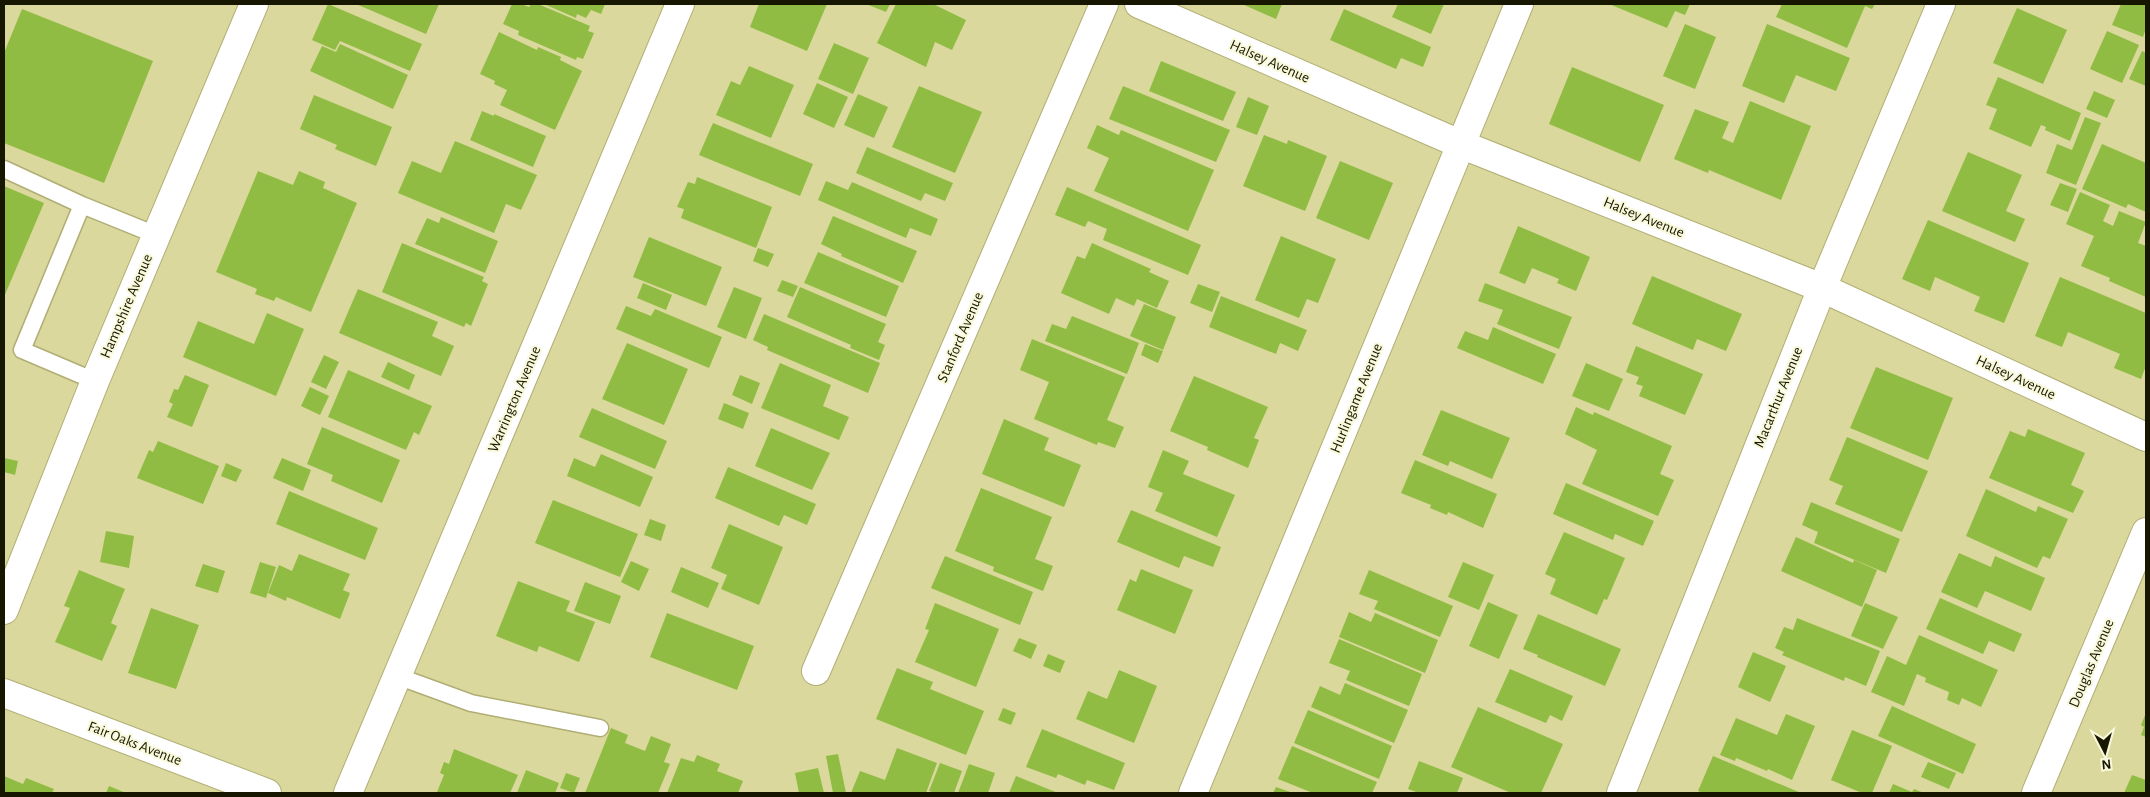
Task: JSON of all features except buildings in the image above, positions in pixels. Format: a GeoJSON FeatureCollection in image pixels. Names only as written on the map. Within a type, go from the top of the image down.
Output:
{"type":"FeatureCollection","features":[{"type":"Feature","properties":{"kind":"street","name":"Hampshire Avenue"},"geometry":{"type":"LineString","coordinates":[[4,610],[94,380],[254,4]]}},
{"type":"Feature","properties":{"kind":"street","name":"Warrington Avenue"},"geometry":{"type":"LineString","coordinates":[[348,793],[680,4]]}},
{"type":"Feature","properties":{"kind":"street","name":"Stanford Avenue"},"geometry":{"type":"LineString","coordinates":[[816,670],[1104,4]]}},
{"type":"Feature","properties":{"kind":"street","name":"Halsey Avenue"},"geometry":{"type":"LineString","coordinates":[[1138,4],[1460,144],[1822,288],[2146,437]]}},
{"type":"Feature","properties":{"kind":"street","name":"Hurlingame Avenue"},"geometry":{"type":"LineString","coordinates":[[1193,793],[1519,4]]}},
{"type":"Feature","properties":{"kind":"street","name":"Macarthur Avenue"},"geometry":{"type":"LineString","coordinates":[[1622,793],[1822,288],[1941,4]]}},
{"type":"Feature","properties":{"kind":"street","name":"Douglas Avenue"},"geometry":{"type":"LineString","coordinates":[[2036,793],[2146,532]]}},
{"type":"Feature","properties":{"kind":"street","name":"Fair Oaks Avenue"},"geometry":{"type":"LineString","coordinates":[[4,693],[267,793]]}},
{"type":"Feature","properties":{"kind":"lane"},"geometry":{"type":"LineString","coordinates":[[4,170],[82,206],[156,235]]}},
{"type":"Feature","properties":{"kind":"lane"},"geometry":{"type":"LineString","coordinates":[[82,206],[22,350],[94,380]]}},
{"type":"Feature","properties":{"kind":"lane"},"geometry":{"type":"LineString","coordinates":[[397,676],[471,703],[600,728]]}}]}
